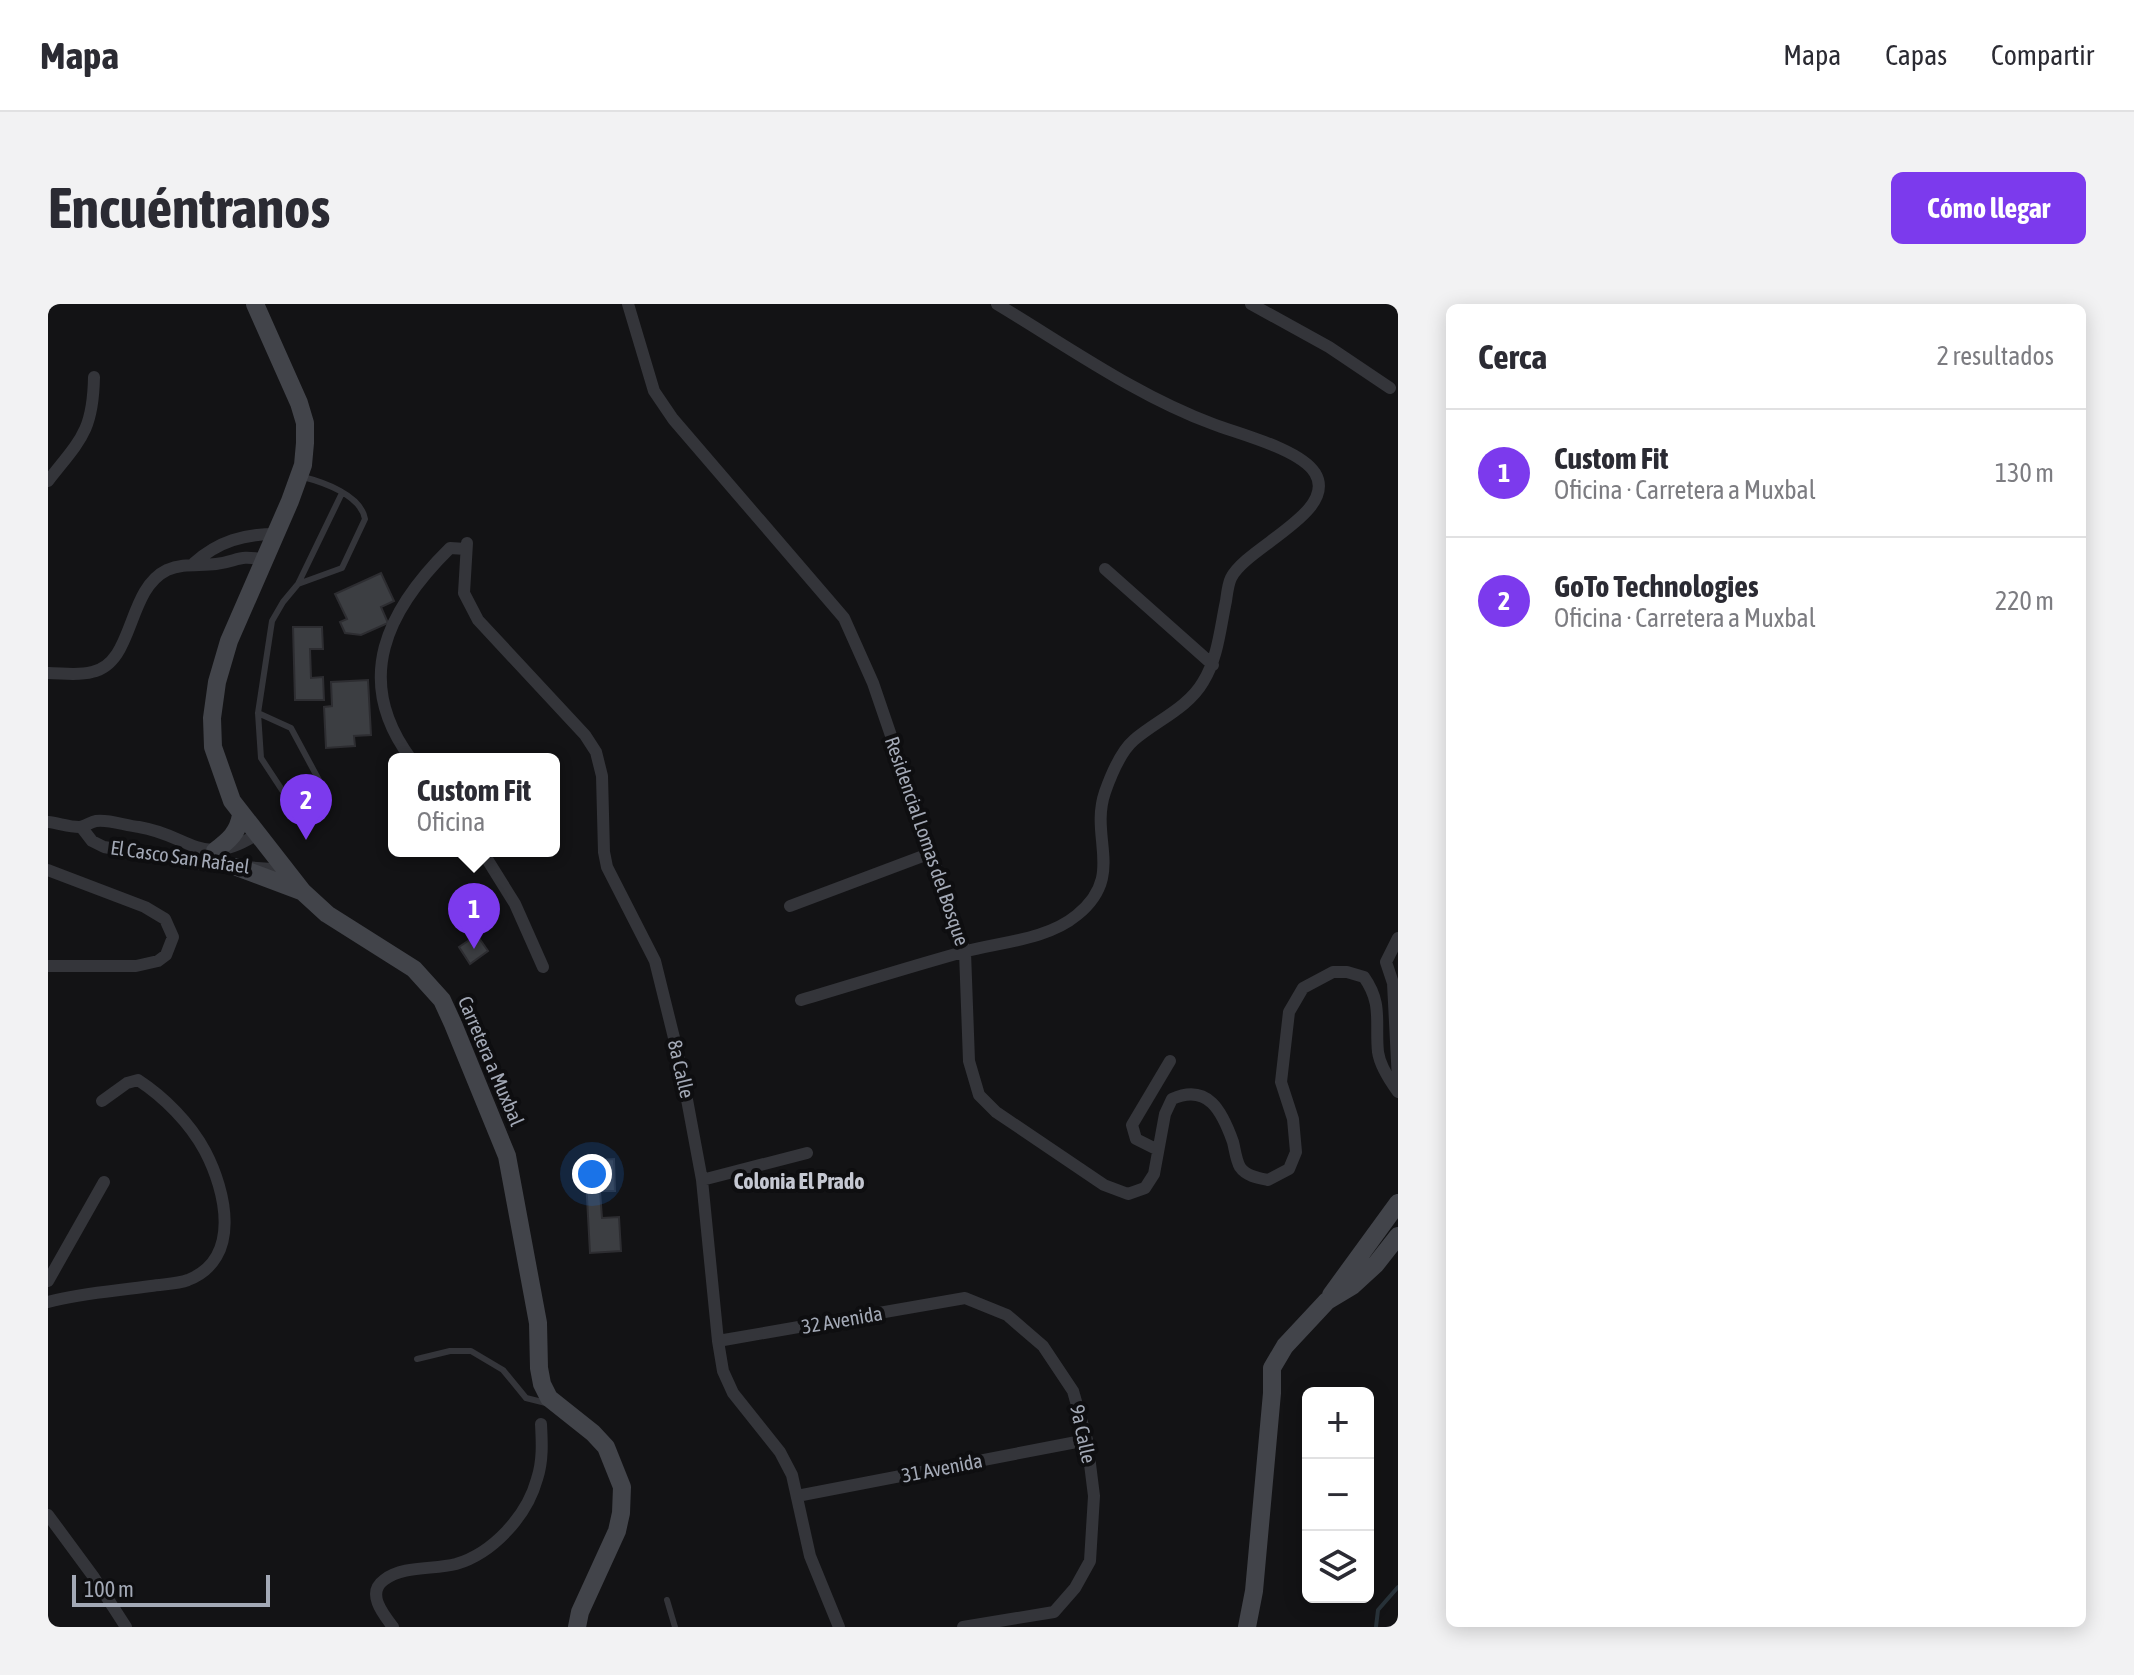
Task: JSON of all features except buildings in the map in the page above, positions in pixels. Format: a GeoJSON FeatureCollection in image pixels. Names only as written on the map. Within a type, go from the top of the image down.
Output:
{"type":"FeatureCollection","features":[{"type":"Feature","properties":{"kind":"main road","name":"Carretera a Muxbal"},"geometry":{"type":"LineString","coordinates":[[255,304],[305,423],[305,443],[299,476],[229,641],[217,682],[212,718],[213,747],[225,787],[241,815],[303,892],[327,914],[414,969],[442,1000],[507,1156],[538,1323],[539,1368],[542,1384],[553,1403]]}},
{"type":"Feature","properties":{"kind":"main road"},"geometry":{"type":"LineString","coordinates":[[215,851],[233,836],[241,815]]}},
{"type":"Feature","properties":{"kind":"main road"},"geometry":{"type":"LineString","coordinates":[[237,867],[303,892]]}},
{"type":"Feature","properties":{"kind":"main road"},"geometry":{"type":"LineString","coordinates":[[1247,1627],[1254,1591],[1272,1368],[1285,1346],[1327,1301],[1369,1242],[1395,1213]]}},
{"type":"Feature","properties":{"kind":"main road"},"geometry":{"type":"LineString","coordinates":[[1327,1301],[1352,1286],[1383,1256],[1398,1236]]}},
{"type":"Feature","properties":{"kind":"main road"},"geometry":{"type":"LineString","coordinates":[[1369,1242],[1373,1252],[1383,1256]]}},
{"type":"Feature","properties":{"kind":"main road"},"geometry":{"type":"LineString","coordinates":[[553,1403],[593,1433],[606,1447],[622,1487],[617,1531],[580,1612],[577,1627]]}},
{"type":"Feature","properties":{"kind":"street","name":"Residencial Lomas del Bosque"},"geometry":{"type":"LineString","coordinates":[[628,304],[654,391],[673,419],[844,618],[873,683],[965,952],[969,1061],[979,1095],[996,1112],[1104,1185],[1128,1194],[1145,1188],[1154,1174],[1165,1114],[1172,1099],[1187,1092],[1208,1098],[1220,1112],[1241,1168],[1251,1176],[1268,1180],[1289,1169],[1296,1152],[1293,1119],[1281,1082],[1289,1012],[1303,988],[1333,972],[1347,972],[1367,979],[1379,1012],[1378,1054],[1388,1079],[1398,1092]]}},
{"type":"Feature","properties":{"kind":"street"},"geometry":{"type":"LineString","coordinates":[[801,1000],[1046,931],[1079,914],[1099,891],[1104,870],[1101,807],[1119,761],[1132,742],[1185,703],[1201,686],[1213,665],[1231,578],[1251,555],[1303,516],[1319,496],[1319,483],[1314,471],[1285,451],[1178,411],[997,304]]}},
{"type":"Feature","properties":{"kind":"street"},"geometry":{"type":"LineString","coordinates":[[1251,304],[1329,347],[1390,388]]}},
{"type":"Feature","properties":{"kind":"street"},"geometry":{"type":"LineString","coordinates":[[48,481],[81,440],[87,427],[93,408],[94,377]]}},
{"type":"Feature","properties":{"kind":"street"},"geometry":{"type":"LineString","coordinates":[[194,563],[211,548],[247,534],[276,534]]}},
{"type":"Feature","properties":{"kind":"street","name":"8a Calle"},"geometry":{"type":"LineString","coordinates":[[407,753],[391,728],[380,695],[382,651],[408,596],[427,571],[450,548],[466,546],[464,593],[478,620],[585,735],[596,752],[602,776],[607,867],[661,977],[695,1134],[723,1371],[733,1393],[780,1452],[792,1475],[810,1556],[839,1627]]}},
{"type":"Feature","properties":{"kind":"street"},"geometry":{"type":"LineString","coordinates":[[48,673],[94,672],[106,666],[124,640],[146,588],[167,570],[194,563],[216,564],[244,555],[264,560]]}},
{"type":"Feature","properties":{"kind":"street"},"geometry":{"type":"LineString","coordinates":[[1105,569],[1213,665]]}},
{"type":"Feature","properties":{"kind":"street","name":"El Casco San Rafael"},"geometry":{"type":"LineString","coordinates":[[48,822],[82,828],[97,821],[143,828],[189,846],[215,851],[232,848],[257,834]]}},
{"type":"Feature","properties":{"kind":"street","name":"El Casco San Rafael"},"geometry":{"type":"LineString","coordinates":[[82,828],[98,845],[203,864],[286,870]]}},
{"type":"Feature","properties":{"kind":"street"},"geometry":{"type":"LineString","coordinates":[[140,852],[143,828]]}},
{"type":"Feature","properties":{"kind":"street"},"geometry":{"type":"LineString","coordinates":[[790,906],[931,853]]}},
{"type":"Feature","properties":{"kind":"street"},"geometry":{"type":"LineString","coordinates":[[486,857],[515,904],[543,967]]}},
{"type":"Feature","properties":{"kind":"street"},"geometry":{"type":"LineString","coordinates":[[48,870],[157,914],[171,927],[173,937],[166,955],[149,964],[48,966]]}},
{"type":"Feature","properties":{"kind":"street"},"geometry":{"type":"LineString","coordinates":[[1398,938],[1386,962],[1393,983],[1398,1081]]}},
{"type":"Feature","properties":{"kind":"street"},"geometry":{"type":"LineString","coordinates":[[1393,983],[1398,971]]}},
{"type":"Feature","properties":{"kind":"street"},"geometry":{"type":"LineString","coordinates":[[1158,1150],[1136,1139],[1132,1125],[1170,1061]]}},
{"type":"Feature","properties":{"kind":"street"},"geometry":{"type":"LineString","coordinates":[[48,1302],[188,1280],[209,1266],[225,1239],[225,1216],[205,1151],[177,1113],[154,1090],[138,1080],[127,1083],[102,1101]]}},
{"type":"Feature","properties":{"kind":"street"},"geometry":{"type":"LineString","coordinates":[[702,1180],[807,1153]]}},
{"type":"Feature","properties":{"kind":"street"},"geometry":{"type":"LineString","coordinates":[[48,1281],[104,1182]]}},
{"type":"Feature","properties":{"kind":"street","name":"32 Avenida"},"geometry":{"type":"LineString","coordinates":[[718,1341],[965,1298]]}},
{"type":"Feature","properties":{"kind":"street","name":"9a Calle"},"geometry":{"type":"LineString","coordinates":[[963,1627],[1054,1612],[1075,1588],[1090,1561],[1094,1496],[1087,1440],[1073,1391],[1043,1346],[1007,1315],[965,1298]]}},
{"type":"Feature","properties":{"kind":"street"},"geometry":{"type":"LineString","coordinates":[[393,1627],[376,1600],[377,1589],[383,1580],[401,1572],[454,1564],[482,1554],[511,1525],[529,1500],[538,1477],[541,1424]]}},
{"type":"Feature","properties":{"kind":"street","name":"31 Avenida"},"geometry":{"type":"LineString","coordinates":[[797,1496],[1087,1440]]}},
{"type":"Feature","properties":{"kind":"street"},"geometry":{"type":"LineString","coordinates":[[48,1515],[126,1627]]}},
{"type":"Feature","properties":{"kind":"lane"},"geometry":{"type":"LineString","coordinates":[[298,584],[342,568],[365,519],[363,511],[331,484],[299,476]]}},
{"type":"Feature","properties":{"kind":"lane"},"geometry":{"type":"LineString","coordinates":[[258,713],[291,728],[320,782],[320,789],[300,799],[293,800],[286,796],[261,758],[258,713],[272,621],[298,584],[342,493]]}},
{"type":"Feature","properties":{"kind":"lane"},"geometry":{"type":"LineString","coordinates":[[417,1359],[450,1351],[471,1351],[503,1370],[526,1398],[553,1403]]}},
{"type":"Feature","properties":{"kind":"lane"},"geometry":{"type":"LineString","coordinates":[[667,1600],[675,1627]]}},
{"type":"Feature","properties":{"kind":"waterway"},"geometry":{"type":"LineString","coordinates":[[1376,1627],[1378,1610],[1398,1587]]}},
{"type":"Feature","properties":{"kind":"place","name":"GoTo Technologies"},"geometry":{"type":"Point","coordinates":[306,840]}},
{"type":"Feature","properties":{"kind":"place","name":"Custom Fit"},"geometry":{"type":"Point","coordinates":[474,949]}},
{"type":"Feature","properties":{"kind":"district","name":"Colonia El Prado"},"geometry":{"type":"Point","coordinates":[799,1181]}}]}
